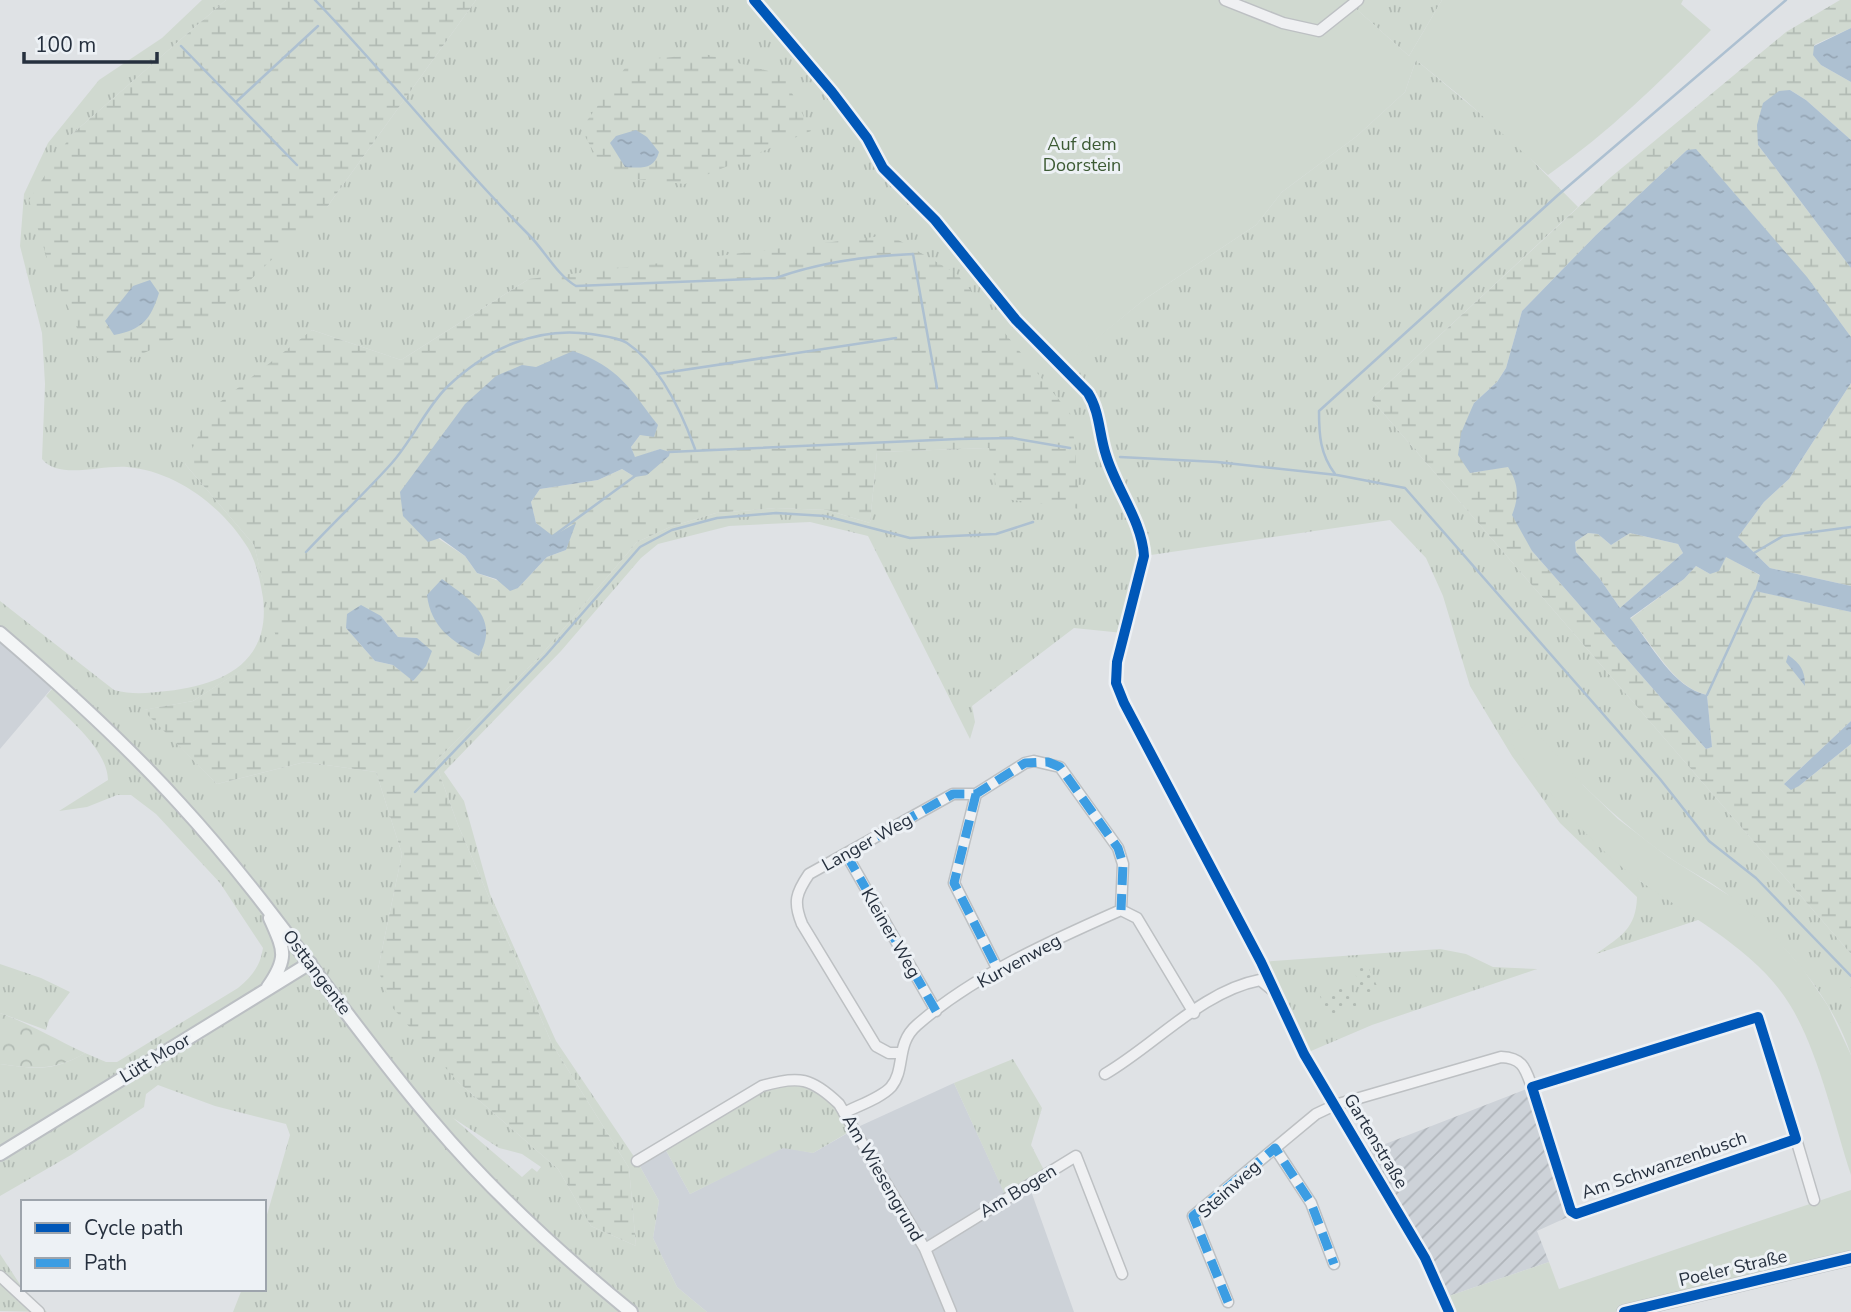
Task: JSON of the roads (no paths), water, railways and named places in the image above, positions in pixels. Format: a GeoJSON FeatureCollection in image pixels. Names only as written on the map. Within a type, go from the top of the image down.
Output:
{"type":"FeatureCollection","features":[{"type":"Feature","properties":{"kind":"main road","name":"Osttangente"},"geometry":{"type":"LineString","coordinates":[[0,633],[84,707],[181,804],[264,904],[434,1124],[507,1203],[628,1309]]}},
{"type":"Feature","properties":{"kind":"main road"},"geometry":{"type":"LineString","coordinates":[[264,904],[283,949],[282,967],[266,990]]}},
{"type":"Feature","properties":{"kind":"main road","name":"Lütt Moor"},"geometry":{"type":"LineString","coordinates":[[0,1154],[310,963]]}},
{"type":"Feature","properties":{"kind":"main road","name":"Poeler Straße"},"geometry":{"type":"LineString","coordinates":[[1624,1312],[1851,1258]]}},
{"type":"Feature","properties":{"kind":"street","name":"Gartenstraße"},"geometry":{"type":"LineString","coordinates":[[754,0],[832,92],[867,138],[883,168],[935,220],[1016,320],[1088,393],[1095,404],[1105,453],[1143,542],[1144,556],[1123,633],[1116,683],[1124,704],[1261,962],[1304,1054],[1425,1258],[1448,1312]]}},
{"type":"Feature","properties":{"kind":"street"},"geometry":{"type":"LineString","coordinates":[[1225,0],[1283,23],[1320,31],[1358,0]]}},
{"type":"Feature","properties":{"kind":"street","name":"Langer Weg"},"geometry":{"type":"LineString","coordinates":[[900,1053],[889,1053],[876,1046],[796,908],[795,897],[809,874],[953,794],[976,794],[1025,763],[1048,762],[1060,767],[1118,848],[1123,864],[1121,910]]}},
{"type":"Feature","properties":{"kind":"street"},"geometry":{"type":"LineString","coordinates":[[976,794],[954,883],[999,970]]}},
{"type":"Feature","properties":{"kind":"street","name":"Kleiner Weg"},"geometry":{"type":"LineString","coordinates":[[846,854],[936,1011]]}},
{"type":"Feature","properties":{"kind":"street"},"geometry":{"type":"LineString","coordinates":[[1121,910],[1137,918],[1194,1013]]}},
{"type":"Feature","properties":{"kind":"street","name":"Kurvenweg"},"geometry":{"type":"LineString","coordinates":[[844,1113],[891,1087],[899,1069],[900,1053],[915,1026],[999,970],[1121,910]]}},
{"type":"Feature","properties":{"kind":"street"},"geometry":{"type":"LineString","coordinates":[[1105,1074],[1241,984],[1260,980],[1272,989]]}},
{"type":"Feature","properties":{"kind":"street"},"geometry":{"type":"LineString","coordinates":[[1532,1087],[1758,1017],[1814,1200]]}},
{"type":"Feature","properties":{"kind":"street","name":"Am Schwanzenbusch"},"geometry":{"type":"LineString","coordinates":[[1335,1105],[1502,1057],[1516,1058],[1524,1064],[1571,1211],[1576,1214],[1796,1139]]}},
{"type":"Feature","properties":{"kind":"street","name":"Am Wiesengrund"},"geometry":{"type":"LineString","coordinates":[[637,1161],[762,1086],[785,1079],[805,1080],[824,1090],[844,1113],[925,1249],[951,1312]]}},
{"type":"Feature","properties":{"kind":"street","name":"Steinweg"},"geometry":{"type":"LineString","coordinates":[[1228,1302],[1193,1216],[1316,1114],[1335,1105]]}},
{"type":"Feature","properties":{"kind":"street"},"geometry":{"type":"LineString","coordinates":[[1275,1148],[1311,1203],[1334,1264]]}},
{"type":"Feature","properties":{"kind":"street","name":"Am Bogen"},"geometry":{"type":"LineString","coordinates":[[925,1249],[1076,1156],[1122,1275]]}},
{"type":"Feature","properties":{"kind":"street"},"geometry":{"type":"LineString","coordinates":[[0,1276],[39,1312]]}},
{"type":"Feature","properties":{"kind":"water"},"geometry":{"type":"Polygon","coordinates":[[[1851,28],[1851,82],[1821,65],[1813,55],[1814,46],[1851,28]]]}},
{"type":"Feature","properties":{"kind":"water"},"geometry":{"type":"Polygon","coordinates":[[[1790,90],[1806,100],[1851,140],[1851,268],[1758,145],[1757,125],[1763,103],[1779,91],[1790,90]]]}},
{"type":"Feature","properties":{"kind":"water"},"geometry":{"type":"Polygon","coordinates":[[[636,130],[647,137],[659,152],[650,165],[625,167],[610,143],[616,136],[636,130]]]}},
{"type":"Feature","properties":{"kind":"water"},"geometry":{"type":"Polygon","coordinates":[[[1696,149],[1807,277],[1851,337],[1851,383],[1789,479],[1764,502],[1738,537],[1770,568],[1851,586],[1851,612],[1755,591],[1760,575],[1726,557],[1719,571],[1710,574],[1696,566],[1684,579],[1630,618],[1673,674],[1695,691],[1707,695],[1712,747],[1706,749],[1532,551],[1512,515],[1517,491],[1508,467],[1470,473],[1458,455],[1461,433],[1474,403],[1497,382],[1506,368],[1522,311],[1596,235],[1687,150],[1696,149]],[[1588,533],[1575,542],[1576,552],[1600,579],[1620,608],[1683,553],[1678,544],[1630,533],[1611,545],[1598,534],[1588,533]]]}},
{"type":"Feature","properties":{"kind":"water"},"geometry":{"type":"Polygon","coordinates":[[[150,280],[159,293],[153,310],[144,322],[132,330],[114,335],[105,321],[133,286],[150,280]]]}},
{"type":"Feature","properties":{"kind":"water"},"geometry":{"type":"Polygon","coordinates":[[[573,351],[589,357],[613,372],[658,425],[654,437],[640,435],[631,447],[635,457],[660,449],[670,452],[669,456],[647,475],[635,477],[622,469],[598,480],[540,489],[531,502],[536,523],[553,536],[576,523],[566,550],[547,557],[518,588],[510,591],[496,579],[477,573],[465,556],[440,538],[428,542],[403,516],[400,492],[465,404],[496,376],[522,365],[536,367],[573,351]]]}},
{"type":"Feature","properties":{"kind":"water"},"geometry":{"type":"Polygon","coordinates":[[[442,579],[472,603],[484,620],[485,643],[479,656],[452,639],[433,616],[427,595],[442,579]]]}},
{"type":"Feature","properties":{"kind":"water"},"geometry":{"type":"Polygon","coordinates":[[[361,605],[381,616],[398,637],[417,638],[432,651],[426,666],[413,681],[393,665],[375,661],[346,628],[347,614],[361,605]]]}},
{"type":"Feature","properties":{"kind":"water"},"geometry":{"type":"Polygon","coordinates":[[[1788,655],[1801,668],[1805,686],[1786,662],[1788,655]]]}},
{"type":"Feature","properties":{"kind":"water"},"geometry":{"type":"Polygon","coordinates":[[[1851,721],[1851,744],[1799,786],[1791,790],[1784,784],[1851,721]]]}},
{"type":"Feature","properties":{"kind":"waterway"},"geometry":{"type":"LineString","coordinates":[[315,0],[535,241],[557,269],[576,286],[776,278],[844,261],[913,254],[937,388]]}},
{"type":"Feature","properties":{"kind":"waterway"},"geometry":{"type":"LineString","coordinates":[[1335,474],[1321,444],[1319,411],[1558,195],[1786,0]]}},
{"type":"Feature","properties":{"kind":"waterway"},"geometry":{"type":"LineString","coordinates":[[236,102],[318,26]]}},
{"type":"Feature","properties":{"kind":"waterway"},"geometry":{"type":"LineString","coordinates":[[181,46],[297,165]]}},
{"type":"Feature","properties":{"kind":"waterway"},"geometry":{"type":"LineString","coordinates":[[306,552],[391,464],[447,387],[462,373],[496,351],[532,337],[571,332],[610,337],[627,343],[650,364],[669,391],[695,449]]}},
{"type":"Feature","properties":{"kind":"waterway"},"geometry":{"type":"LineString","coordinates":[[657,374],[896,338]]}},
{"type":"Feature","properties":{"kind":"waterway"},"geometry":{"type":"LineString","coordinates":[[669,452],[1012,438],[1070,448]]}},
{"type":"Feature","properties":{"kind":"waterway"},"geometry":{"type":"LineString","coordinates":[[1120,457],[1217,462],[1337,475],[1405,488],[1660,779],[1709,841],[1756,878],[1851,976]]}},
{"type":"Feature","properties":{"kind":"waterway"},"geometry":{"type":"LineString","coordinates":[[553,536],[635,476]]}},
{"type":"Feature","properties":{"kind":"waterway"},"geometry":{"type":"LineString","coordinates":[[415,792],[546,655],[640,547],[672,530],[717,518],[776,513],[825,516],[910,538],[996,534],[1033,522]]}},
{"type":"Feature","properties":{"kind":"waterway"},"geometry":{"type":"LineString","coordinates":[[1754,553],[1783,536],[1851,527]]}},
{"type":"Feature","properties":{"kind":"waterway"},"geometry":{"type":"LineString","coordinates":[[1707,695],[1755,591]]}},
{"type":"Feature","properties":{"kind":"park label","name":"Auf dem Doorstein"},"geometry":{"type":"Point","coordinates":[1082,154]}}]}
